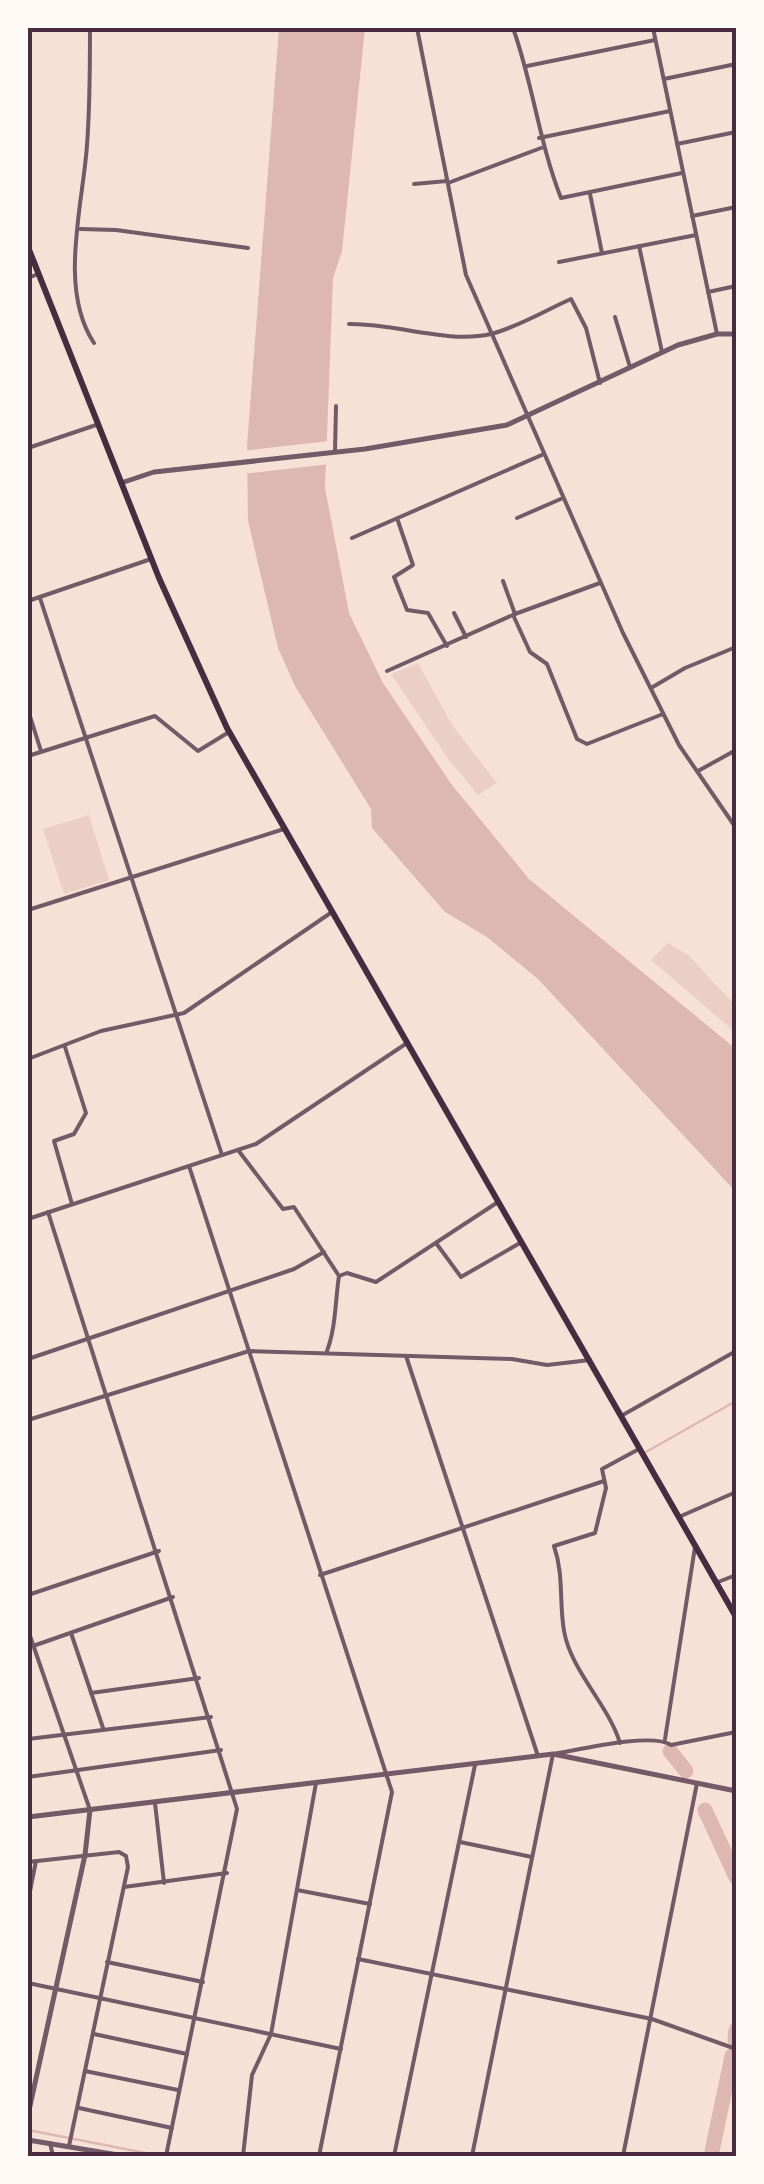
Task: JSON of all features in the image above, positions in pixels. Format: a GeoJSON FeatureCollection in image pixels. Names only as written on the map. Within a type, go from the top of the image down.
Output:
{"type":"FeatureCollection","features":[{"type":"Feature","properties":{"kind":"highway"},"geometry":{"type":"LineString","coordinates":[[28,247],[96,425],[230,732],[736,1616]]}},
{"type":"Feature","properties":{"kind":"street"},"geometry":{"type":"LineString","coordinates":[[90,28],[78,298],[94,343]]}},
{"type":"Feature","properties":{"kind":"street"},"geometry":{"type":"LineString","coordinates":[[417,28],[466,275],[650,689],[736,828]]}},
{"type":"Feature","properties":{"kind":"street"},"geometry":{"type":"LineString","coordinates":[[514,28],[527,66],[541,148],[561,198],[682,173]]}},
{"type":"Feature","properties":{"kind":"street"},"geometry":{"type":"LineString","coordinates":[[653,28],[717,334]]}},
{"type":"Feature","properties":{"kind":"street"},"geometry":{"type":"LineString","coordinates":[[527,66],[655,40]]}},
{"type":"Feature","properties":{"kind":"street"},"geometry":{"type":"LineString","coordinates":[[664,79],[736,64]]}},
{"type":"Feature","properties":{"kind":"street"},"geometry":{"type":"LineString","coordinates":[[539,138],[670,111]]}},
{"type":"Feature","properties":{"kind":"street"},"geometry":{"type":"LineString","coordinates":[[677,144],[736,132]]}},
{"type":"Feature","properties":{"kind":"street"},"geometry":{"type":"LineString","coordinates":[[414,184],[448,182],[541,148]]}},
{"type":"Feature","properties":{"kind":"street"},"geometry":{"type":"LineString","coordinates":[[590,192],[602,252]]}},
{"type":"Feature","properties":{"kind":"street"},"geometry":{"type":"LineString","coordinates":[[692,216],[736,207]]}},
{"type":"Feature","properties":{"kind":"street"},"geometry":{"type":"LineString","coordinates":[[80,229],[116,230],[248,248]]}},
{"type":"Feature","properties":{"kind":"street"},"geometry":{"type":"LineString","coordinates":[[558,262],[696,235]]}},
{"type":"Feature","properties":{"kind":"street"},"geometry":{"type":"LineString","coordinates":[[639,246],[662,352]]}},
{"type":"Feature","properties":{"kind":"street"},"geometry":{"type":"LineString","coordinates":[[28,278],[38,274]]}},
{"type":"Feature","properties":{"kind":"street"},"geometry":{"type":"LineString","coordinates":[[708,292],[736,286]]}},
{"type":"Feature","properties":{"kind":"street"},"geometry":{"type":"LineString","coordinates":[[349,324],[381,324],[460,336],[491,334],[571,299],[586,328],[600,383]]}},
{"type":"Feature","properties":{"kind":"street"},"geometry":{"type":"LineString","coordinates":[[615,317],[630,367]]}},
{"type":"Feature","properties":{"kind":"street"},"geometry":{"type":"LineString","coordinates":[[121,483],[154,472],[335,452],[529,418],[662,352],[717,334],[736,334]]}},
{"type":"Feature","properties":{"kind":"street"},"geometry":{"type":"LineString","coordinates":[[335,452],[336,406]]}},
{"type":"Feature","properties":{"kind":"street"},"geometry":{"type":"LineString","coordinates":[[28,448],[96,425]]}},
{"type":"Feature","properties":{"kind":"street"},"geometry":{"type":"LineString","coordinates":[[352,538],[544,454]]}},
{"type":"Feature","properties":{"kind":"street"},"geometry":{"type":"LineString","coordinates":[[518,518],[563,498]]}},
{"type":"Feature","properties":{"kind":"street"},"geometry":{"type":"LineString","coordinates":[[398,519],[413,565],[394,577],[407,610],[428,613],[447,646]]}},
{"type":"Feature","properties":{"kind":"street"},"geometry":{"type":"LineString","coordinates":[[28,601],[152,559]]}},
{"type":"Feature","properties":{"kind":"street"},"geometry":{"type":"LineString","coordinates":[[503,581],[530,652],[547,664],[576,739],[587,744],[663,714]]}},
{"type":"Feature","properties":{"kind":"street"},"geometry":{"type":"LineString","coordinates":[[387,672],[515,615],[600,583]]}},
{"type":"Feature","properties":{"kind":"street"},"geometry":{"type":"LineString","coordinates":[[40,598],[222,1155]]}},
{"type":"Feature","properties":{"kind":"street"},"geometry":{"type":"LineString","coordinates":[[454,613],[466,638]]}},
{"type":"Feature","properties":{"kind":"street"},"geometry":{"type":"LineString","coordinates":[[650,689],[684,668],[736,647]]}},
{"type":"Feature","properties":{"kind":"street"},"geometry":{"type":"LineString","coordinates":[[28,710],[41,751]]}},
{"type":"Feature","properties":{"kind":"street"},"geometry":{"type":"LineString","coordinates":[[28,756],[155,716],[198,751],[230,732]]}},
{"type":"Feature","properties":{"kind":"street"},"geometry":{"type":"LineString","coordinates":[[698,771],[736,750]]}},
{"type":"Feature","properties":{"kind":"street"},"geometry":{"type":"LineString","coordinates":[[28,910],[284,828]]}},
{"type":"Feature","properties":{"kind":"street"},"geometry":{"type":"LineString","coordinates":[[28,1059],[101,1032],[178,1016],[332,912]]}},
{"type":"Feature","properties":{"kind":"street"},"geometry":{"type":"LineString","coordinates":[[28,1219],[256,1144],[407,1044]]}},
{"type":"Feature","properties":{"kind":"street"},"geometry":{"type":"LineString","coordinates":[[64,1046],[86,1113],[74,1134],[54,1141],[72,1204]]}},
{"type":"Feature","properties":{"kind":"street"},"geometry":{"type":"LineString","coordinates":[[238,1150],[283,1210],[294,1207],[340,1276],[332,1314],[335,1330],[327,1351]]}},
{"type":"Feature","properties":{"kind":"street"},"geometry":{"type":"LineString","coordinates":[[188,1166],[392,1792],[320,2156]]}},
{"type":"Feature","properties":{"kind":"street"},"geometry":{"type":"LineString","coordinates":[[340,1276],[347,1273],[376,1282],[498,1202]]}},
{"type":"Feature","properties":{"kind":"street"},"geometry":{"type":"LineString","coordinates":[[48,1212],[109,1392],[238,1809],[166,2156]]}},
{"type":"Feature","properties":{"kind":"street"},"geometry":{"type":"LineString","coordinates":[[436,1243],[461,1277],[522,1242]]}},
{"type":"Feature","properties":{"kind":"street"},"geometry":{"type":"LineString","coordinates":[[28,1360],[294,1269],[324,1252]]}},
{"type":"Feature","properties":{"kind":"street"},"geometry":{"type":"LineString","coordinates":[[28,1420],[249,1351],[512,1359],[547,1365],[590,1360]]}},
{"type":"Feature","properties":{"kind":"street"},"geometry":{"type":"LineString","coordinates":[[621,1416],[736,1351]]}},
{"type":"Feature","properties":{"kind":"street"},"geometry":{"type":"LineString","coordinates":[[406,1356],[538,1756]]}},
{"type":"Feature","properties":{"kind":"street"},"geometry":{"type":"LineString","coordinates":[[620,1744],[612,1719],[564,1633],[562,1571],[554,1546],[595,1533],[604,1481],[602,1469],[639,1450]]}},
{"type":"Feature","properties":{"kind":"street"},"geometry":{"type":"LineString","coordinates":[[320,1575],[604,1481]]}},
{"type":"Feature","properties":{"kind":"street"},"geometry":{"type":"LineString","coordinates":[[678,1516],[736,1492]]}},
{"type":"Feature","properties":{"kind":"street"},"geometry":{"type":"LineString","coordinates":[[664,1740],[672,1670],[696,1547]]}},
{"type":"Feature","properties":{"kind":"street"},"geometry":{"type":"LineString","coordinates":[[28,1595],[159,1551]]}},
{"type":"Feature","properties":{"kind":"street"},"geometry":{"type":"LineString","coordinates":[[717,1582],[736,1575]]}},
{"type":"Feature","properties":{"kind":"street"},"geometry":{"type":"LineString","coordinates":[[33,1646],[173,1598]]}},
{"type":"Feature","properties":{"kind":"street"},"geometry":{"type":"LineString","coordinates":[[28,1630],[90,1810],[84,1855],[28,2115]]}},
{"type":"Feature","properties":{"kind":"street"},"geometry":{"type":"LineString","coordinates":[[71,1633],[104,1730]]}},
{"type":"Feature","properties":{"kind":"street"},"geometry":{"type":"LineString","coordinates":[[91,1693],[199,1678]]}},
{"type":"Feature","properties":{"kind":"street"},"geometry":{"type":"LineString","coordinates":[[28,1740],[211,1716]]}},
{"type":"Feature","properties":{"kind":"street"},"geometry":{"type":"LineString","coordinates":[[28,1817],[389,1776],[620,1744],[664,1740],[671,1744],[736,1732]]}},
{"type":"Feature","properties":{"kind":"street"},"geometry":{"type":"LineString","coordinates":[[28,1776],[222,1750]]}},
{"type":"Feature","properties":{"kind":"street"},"geometry":{"type":"LineString","coordinates":[[553,1754],[736,1791]]}},
{"type":"Feature","properties":{"kind":"street"},"geometry":{"type":"LineString","coordinates":[[472,2156],[553,1754]]}},
{"type":"Feature","properties":{"kind":"street"},"geometry":{"type":"LineString","coordinates":[[394,2156],[476,1765]]}},
{"type":"Feature","properties":{"kind":"street"},"geometry":{"type":"LineString","coordinates":[[243,2156],[252,2075],[271,2034],[316,1783]]}},
{"type":"Feature","properties":{"kind":"street"},"geometry":{"type":"LineString","coordinates":[[623,2156],[698,1783]]}},
{"type":"Feature","properties":{"kind":"street"},"geometry":{"type":"LineString","coordinates":[[155,1802],[164,1883]]}},
{"type":"Feature","properties":{"kind":"street"},"geometry":{"type":"LineString","coordinates":[[460,1842],[532,1858]]}},
{"type":"Feature","properties":{"kind":"street"},"geometry":{"type":"LineString","coordinates":[[28,1862],[119,1852],[126,1856],[124,1887],[69,2146]]}},
{"type":"Feature","properties":{"kind":"street"},"geometry":{"type":"LineString","coordinates":[[28,1897],[36,1861]]}},
{"type":"Feature","properties":{"kind":"street"},"geometry":{"type":"LineString","coordinates":[[124,1887],[227,1873]]}},
{"type":"Feature","properties":{"kind":"street"},"geometry":{"type":"LineString","coordinates":[[297,1890],[370,1904]]}},
{"type":"Feature","properties":{"kind":"street"},"geometry":{"type":"LineString","coordinates":[[358,1959],[506,1986],[652,2019],[736,2049]]}},
{"type":"Feature","properties":{"kind":"street"},"geometry":{"type":"LineString","coordinates":[[108,1962],[203,1982]]}},
{"type":"Feature","properties":{"kind":"street"},"geometry":{"type":"LineString","coordinates":[[28,1983],[341,2049]]}},
{"type":"Feature","properties":{"kind":"street"},"geometry":{"type":"LineString","coordinates":[[92,2034],[188,2054]]}},
{"type":"Feature","properties":{"kind":"street"},"geometry":{"type":"LineString","coordinates":[[84,2071],[180,2090]]}},
{"type":"Feature","properties":{"kind":"street"},"geometry":{"type":"LineString","coordinates":[[77,2108],[172,2128]]}},
{"type":"Feature","properties":{"kind":"street"},"geometry":{"type":"LineString","coordinates":[[28,2140],[124,2156]]}},
{"type":"Feature","properties":{"kind":"street"},"geometry":{"type":"LineString","coordinates":[[50,2144],[53,2156]]}},
{"type":"Feature","properties":{"kind":"shaded area"},"geometry":{"type":"Polygon","coordinates":[[[279,28],[365,28],[342,251],[333,278],[325,488],[349,613],[383,683],[452,785],[529,879],[736,1049],[736,1192],[538,979],[487,937],[445,912],[372,828],[371,809],[295,686],[278,648],[248,521],[247,445],[279,28]]]}},
{"type":"Feature","properties":{"kind":"shaded area"},"geometry":{"type":"Polygon","coordinates":[[[418,663],[452,725],[497,783],[478,795],[449,760],[391,674],[418,663]]]}},
{"type":"Feature","properties":{"kind":"shaded area"},"geometry":{"type":"Polygon","coordinates":[[[89,815],[109,880],[64,894],[43,829],[89,815]]]}},
{"type":"Feature","properties":{"kind":"shaded area"},"geometry":{"type":"Polygon","coordinates":[[[668,943],[688,955],[736,1006],[736,1033],[651,960],[668,943]]]}},
{"type":"Feature","properties":{"kind":"pier"},"geometry":{"type":"Polygon","coordinates":[[[329,441],[330,464],[242,474],[242,451],[329,441]]]}},
{"type":"Feature","properties":{"kind":"waterway"},"geometry":{"type":"LineString","coordinates":[[646,1452],[736,1401]]}},
{"type":"Feature","properties":{"kind":"waterway"},"geometry":{"type":"LineString","coordinates":[[670,1751],[686,1771]]}},
{"type":"Feature","properties":{"kind":"waterway"},"geometry":{"type":"LineString","coordinates":[[705,1810],[736,1877]]}},
{"type":"Feature","properties":{"kind":"waterway"},"geometry":{"type":"LineString","coordinates":[[735,2040],[736,2030]]}},
{"type":"Feature","properties":{"kind":"waterway"},"geometry":{"type":"LineString","coordinates":[[711,2156],[732,2056]]}},
{"type":"Feature","properties":{"kind":"waterway"},"geometry":{"type":"LineString","coordinates":[[28,2130],[161,2156]]}}]}
